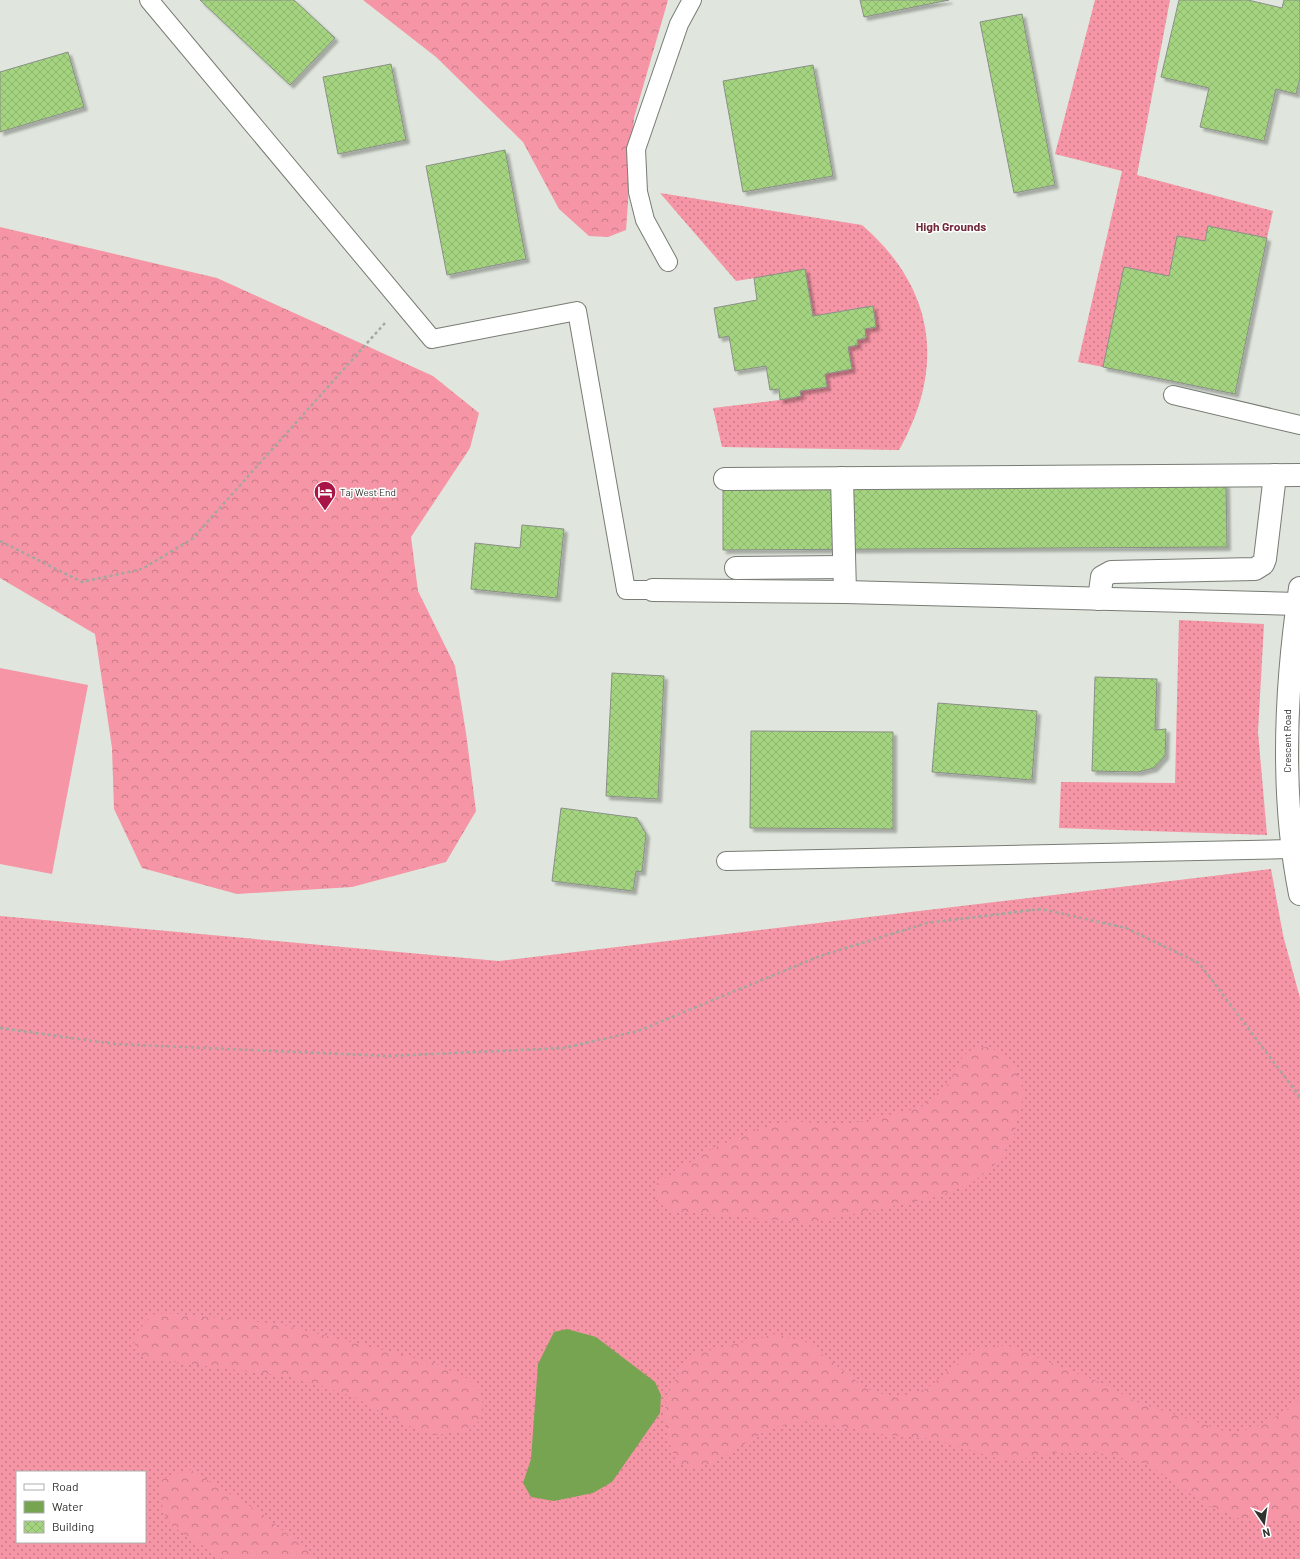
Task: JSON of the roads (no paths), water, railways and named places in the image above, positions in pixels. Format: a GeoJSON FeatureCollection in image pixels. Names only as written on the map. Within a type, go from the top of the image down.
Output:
{"type":"FeatureCollection","features":[{"type":"Feature","properties":{"kind":"street"},"geometry":{"type":"LineString","coordinates":[[1099,599],[1102,577],[1111,572],[1260,567],[1265,559],[1275,475]]}},
{"type":"Feature","properties":{"kind":"street"},"geometry":{"type":"LineString","coordinates":[[725,479],[1300,475]]}},
{"type":"Feature","properties":{"kind":"street"},"geometry":{"type":"LineString","coordinates":[[842,478],[844,592]]}},
{"type":"Feature","properties":{"kind":"street"},"geometry":{"type":"LineString","coordinates":[[736,568],[844,567]]}},
{"type":"Feature","properties":{"kind":"street"},"geometry":{"type":"LineString","coordinates":[[653,590],[844,592],[1099,599],[1299,596]]}},
{"type":"Feature","properties":{"kind":"street","name":"Crescent Road"},"geometry":{"type":"LineString","coordinates":[[1299,596],[1289,670],[1286,734],[1291,849],[1300,890]]}},
{"type":"Feature","properties":{"kind":"lane"},"geometry":{"type":"LineString","coordinates":[[149,0],[432,339],[577,311],[626,590],[653,590]]}},
{"type":"Feature","properties":{"kind":"lane"},"geometry":{"type":"LineString","coordinates":[[668,262],[645,220],[638,192],[636,149],[678,24],[692,0]]}},
{"type":"Feature","properties":{"kind":"lane"},"geometry":{"type":"LineString","coordinates":[[1173,396],[1300,425]]}},
{"type":"Feature","properties":{"kind":"lane"},"geometry":{"type":"LineString","coordinates":[[726,860],[1291,849]]}},
{"type":"Feature","properties":{"kind":"water"},"geometry":{"type":"Polygon","coordinates":[[[567,1329],[596,1337],[655,1382],[661,1395],[660,1413],[612,1482],[593,1493],[554,1501],[531,1497],[523,1483],[531,1459],[538,1364],[554,1332],[567,1329]]]}},
{"type":"Feature","properties":{"kind":"place","name":"Taj West End"},"geometry":{"type":"Point","coordinates":[325,512]}},
{"type":"Feature","properties":{"kind":"district","name":"High Grounds"},"geometry":{"type":"Point","coordinates":[951,227]}}]}
